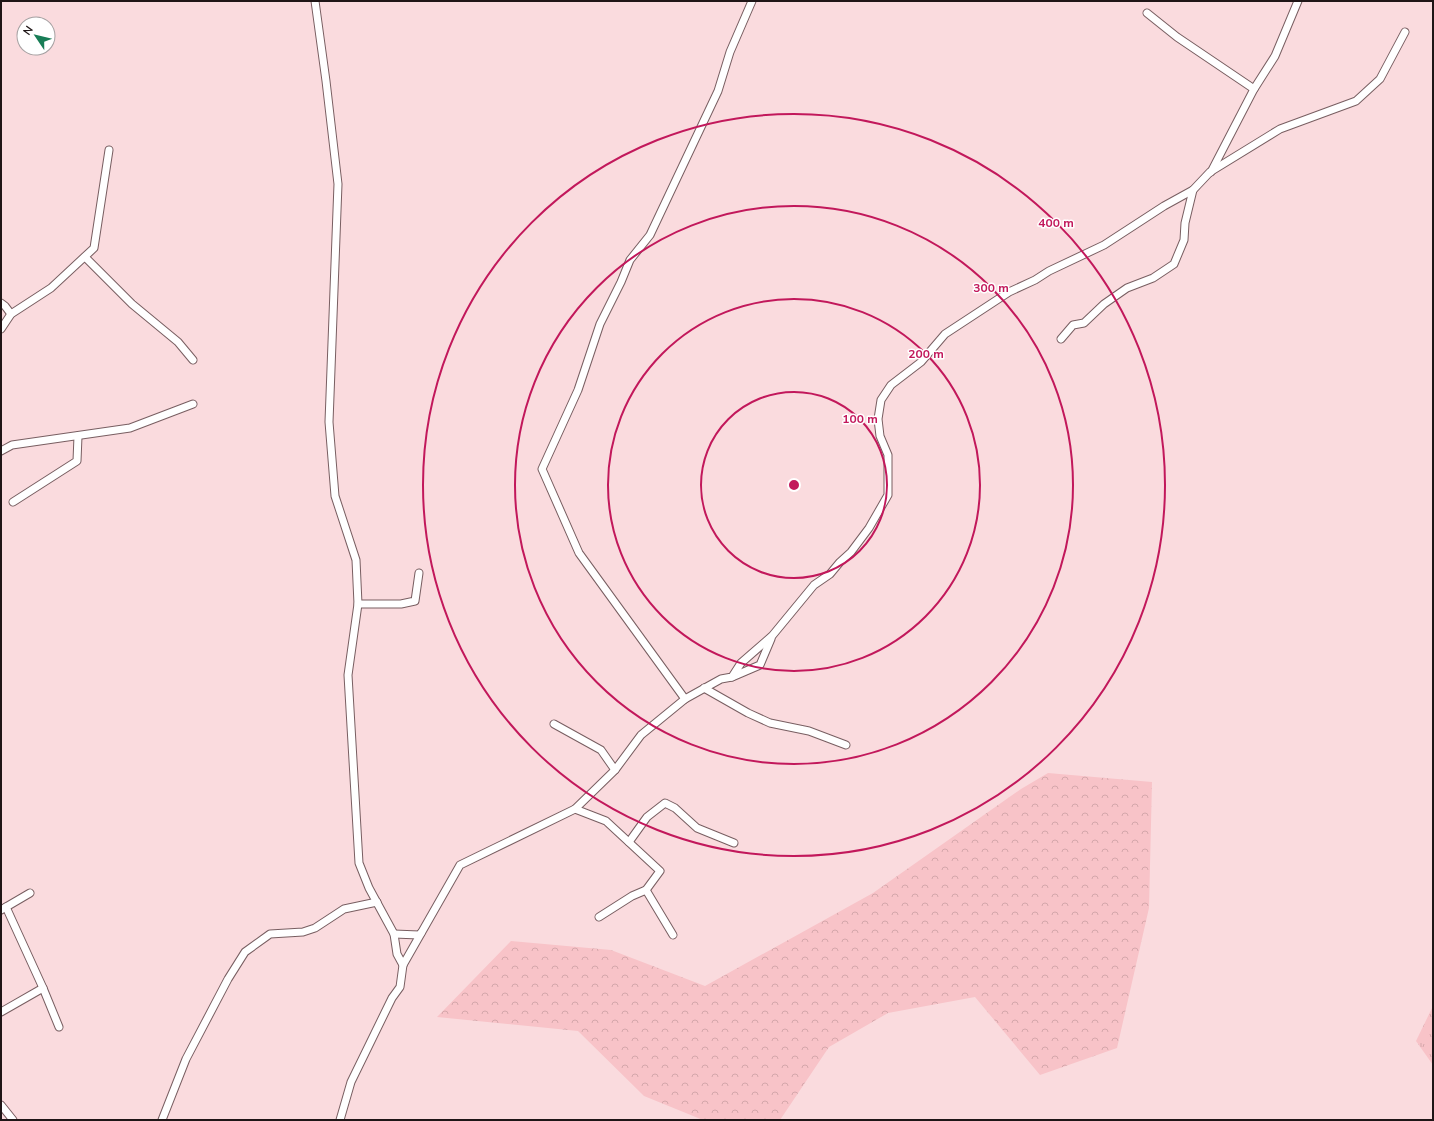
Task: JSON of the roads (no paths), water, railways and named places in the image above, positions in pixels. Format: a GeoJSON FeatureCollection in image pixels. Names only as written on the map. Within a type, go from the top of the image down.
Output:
{"type":"FeatureCollection","features":[{"type":"Feature","properties":{"kind":"street"},"geometry":{"type":"LineString","coordinates":[[315,1],[338,184],[329,422],[335,496],[356,560],[358,604],[348,675],[359,863],[369,888],[394,934],[397,954],[403,965]]}},
{"type":"Feature","properties":{"kind":"street"},"geometry":{"type":"LineString","coordinates":[[685,699],[579,553],[542,469],[578,390],[600,324],[630,260],[650,235],[718,91],[730,52],[752,1]]}},
{"type":"Feature","properties":{"kind":"street"},"geometry":{"type":"LineString","coordinates":[[1210,172],[1254,89],[1275,56],[1298,1]]}},
{"type":"Feature","properties":{"kind":"street"},"geometry":{"type":"LineString","coordinates":[[1147,13],[1177,36],[1254,89]]}},
{"type":"Feature","properties":{"kind":"street"},"geometry":{"type":"LineString","coordinates":[[732,677],[741,663],[772,636],[814,585],[830,574],[851,552],[869,528],[888,495],[888,455],[880,436],[878,419],[881,400],[891,385],[921,362],[946,334],[1009,292],[1104,245],[1164,206],[1193,190],[1210,172],[1280,129],[1356,100],[1380,79],[1405,32]]}},
{"type":"Feature","properties":{"kind":"street"},"geometry":{"type":"LineString","coordinates":[[1,329],[11,314],[51,288],[94,248],[109,150]]}},
{"type":"Feature","properties":{"kind":"street"},"geometry":{"type":"LineString","coordinates":[[1061,339],[1073,325],[1084,323],[1104,304],[1128,288],[1153,278],[1174,264],[1184,240],[1184,223],[1193,190]]}},
{"type":"Feature","properties":{"kind":"street"},"geometry":{"type":"LineString","coordinates":[[85,257],[132,304],[178,342],[192,360]]}},
{"type":"Feature","properties":{"kind":"street"},"geometry":{"type":"LineString","coordinates":[[1,303],[11,314]]}},
{"type":"Feature","properties":{"kind":"street"},"geometry":{"type":"LineString","coordinates":[[1,451],[12,445],[130,428],[193,404]]}},
{"type":"Feature","properties":{"kind":"street"},"geometry":{"type":"LineString","coordinates":[[13,502],[77,461],[78,436]]}},
{"type":"Feature","properties":{"kind":"street"},"geometry":{"type":"LineString","coordinates":[[358,604],[401,604],[415,601],[419,573]]}},
{"type":"Feature","properties":{"kind":"street"},"geometry":{"type":"LineString","coordinates":[[340,1120],[351,1082],[392,998],[400,987],[403,965],[460,865],[575,809],[615,770],[641,735],[685,699],[721,679],[732,677],[760,665],[772,636]]}},
{"type":"Feature","properties":{"kind":"street"},"geometry":{"type":"LineString","coordinates":[[704,688],[770,723],[809,731],[846,745]]}},
{"type":"Feature","properties":{"kind":"street"},"geometry":{"type":"LineString","coordinates":[[554,724],[601,750],[615,770]]}},
{"type":"Feature","properties":{"kind":"street"},"geometry":{"type":"LineString","coordinates":[[629,842],[647,817],[665,803],[675,808],[697,828],[734,843]]}},
{"type":"Feature","properties":{"kind":"street"},"geometry":{"type":"LineString","coordinates":[[575,809],[606,821],[660,871],[646,890],[632,896],[599,917]]}},
{"type":"Feature","properties":{"kind":"street"},"geometry":{"type":"LineString","coordinates":[[646,890],[673,935]]}},
{"type":"Feature","properties":{"kind":"street"},"geometry":{"type":"LineString","coordinates":[[30,893],[3,908],[43,988],[59,1027]]}},
{"type":"Feature","properties":{"kind":"street"},"geometry":{"type":"LineString","coordinates":[[162,1120],[186,1059],[228,980],[245,952],[270,934],[303,932],[315,928],[344,909],[377,902]]}},
{"type":"Feature","properties":{"kind":"street"},"geometry":{"type":"LineString","coordinates":[[394,934],[419,935],[422,933]]}},
{"type":"Feature","properties":{"kind":"street"},"geometry":{"type":"LineString","coordinates":[[1,1012],[43,988]]}},
{"type":"Feature","properties":{"kind":"street"},"geometry":{"type":"LineString","coordinates":[[1,1104],[13,1120]]}}]}
